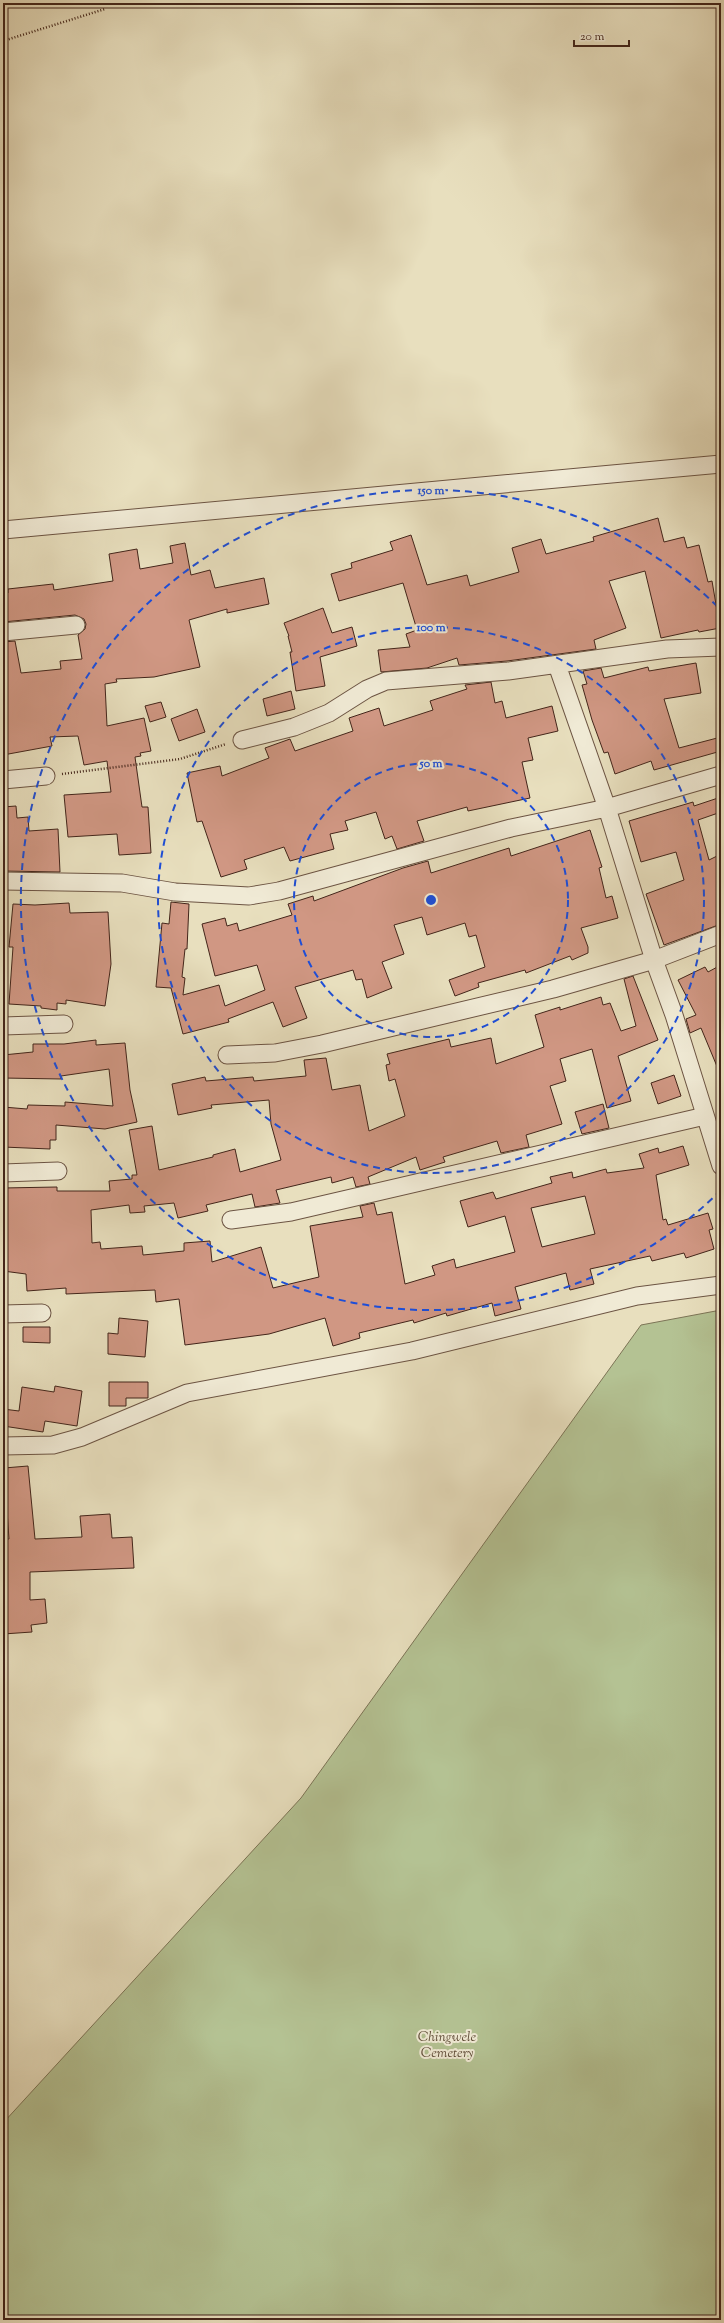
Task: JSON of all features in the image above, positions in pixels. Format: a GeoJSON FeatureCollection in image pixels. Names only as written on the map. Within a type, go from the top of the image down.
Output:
{"type":"FeatureCollection","features":[{"type":"Feature","properties":{"kind":"street"},"geometry":{"type":"LineString","coordinates":[[3,530],[721,464]]}},
{"type":"Feature","properties":{"kind":"street"},"geometry":{"type":"LineString","coordinates":[[3,632],[76,625]]}},
{"type":"Feature","properties":{"kind":"street"},"geometry":{"type":"LineString","coordinates":[[242,740],[294,727],[322,715],[367,689],[386,681],[557,665],[629,653],[721,647]]}},
{"type":"Feature","properties":{"kind":"street"},"geometry":{"type":"LineString","coordinates":[[557,665],[608,808],[654,960],[674,1015],[706,1116],[718,1142],[721,1166]]}},
{"type":"Feature","properties":{"kind":"street"},"geometry":{"type":"LineString","coordinates":[[3,881],[122,883],[175,892],[249,896],[279,890],[511,828],[608,808],[721,774]]}},
{"type":"Feature","properties":{"kind":"street"},"geometry":{"type":"LineString","coordinates":[[3,780],[46,776]]}},
{"type":"Feature","properties":{"kind":"street"},"geometry":{"type":"LineString","coordinates":[[226,1055],[275,1053],[322,1044],[553,989],[654,960],[721,934]]}},
{"type":"Feature","properties":{"kind":"street"},"geometry":{"type":"LineString","coordinates":[[3,1026],[64,1024]]}},
{"type":"Feature","properties":{"kind":"street"},"geometry":{"type":"LineString","coordinates":[[230,1220],[292,1212],[706,1116]]}},
{"type":"Feature","properties":{"kind":"street"},"geometry":{"type":"LineString","coordinates":[[3,1173],[58,1171]]}},
{"type":"Feature","properties":{"kind":"street"},"geometry":{"type":"LineString","coordinates":[[3,1446],[53,1445],[82,1437],[187,1393],[412,1351],[637,1296],[721,1285]]}},
{"type":"Feature","properties":{"kind":"street"},"geometry":{"type":"LineString","coordinates":[[3,1314],[42,1313]]}},
{"type":"Feature","properties":{"kind":"path"},"geometry":{"type":"LineString","coordinates":[[3,41],[105,9]]}},
{"type":"Feature","properties":{"kind":"path"},"geometry":{"type":"LineString","coordinates":[[46,776],[180,759],[242,740]]}},
{"type":"Feature","properties":{"kind":"green space","name":"Chingwele Cemetery"},"geometry":{"type":"Polygon","coordinates":[[[721,1310],[721,2320],[3,2320],[3,2123],[301,1798],[641,1325],[721,1310]]]}},
{"type":"Feature","properties":{"kind":"building"},"geometry":{"type":"Polygon","coordinates":[[[658,518],[664,542],[684,537],[687,548],[699,545],[708,582],[712,581],[720,628],[699,632],[698,630],[661,638],[645,571],[609,581],[626,628],[594,640],[596,649],[507,661],[459,665],[457,658],[427,668],[381,672],[378,650],[410,647],[406,634],[417,630],[403,583],[339,601],[331,574],[352,568],[351,563],[393,550],[390,542],[411,535],[427,585],[467,575],[470,586],[519,572],[512,548],[541,539],[546,554],[594,541],[593,537],[658,518]]]}},
{"type":"Feature","properties":{"kind":"building"},"geometry":{"type":"Polygon","coordinates":[[[185,543],[191,575],[210,570],[215,588],[264,578],[269,604],[227,613],[227,609],[189,620],[200,667],[154,677],[116,679],[117,682],[105,684],[107,726],[144,718],[151,751],[140,753],[141,756],[135,757],[142,807],[148,807],[151,853],[119,855],[117,834],[68,837],[64,795],[111,792],[107,761],[84,765],[78,736],[50,737],[52,746],[3,755],[3,642],[15,641],[21,673],[61,669],[60,661],[82,659],[78,635],[85,629],[86,624],[84,619],[75,615],[3,622],[3,593],[8,593],[8,589],[53,584],[54,590],[113,581],[109,554],[137,549],[140,569],[173,563],[170,546],[185,543]]]}},
{"type":"Feature","properties":{"kind":"building"},"geometry":{"type":"Polygon","coordinates":[[[323,608],[332,633],[352,627],[357,646],[320,657],[325,686],[296,691],[290,652],[292,652],[289,636],[284,623],[323,608]]]}},
{"type":"Feature","properties":{"kind":"building"},"geometry":{"type":"Polygon","coordinates":[[[696,663],[701,693],[664,699],[679,748],[721,737],[721,751],[654,770],[651,761],[615,774],[608,752],[604,753],[592,720],[582,685],[587,684],[583,671],[601,668],[604,678],[648,667],[649,671],[696,663]]]}},
{"type":"Feature","properties":{"kind":"building"},"geometry":{"type":"Polygon","coordinates":[[[491,682],[495,703],[502,701],[506,718],[552,706],[558,731],[528,738],[533,760],[522,762],[530,798],[468,811],[467,807],[417,821],[424,841],[397,849],[392,836],[385,839],[376,812],[345,821],[348,830],[330,834],[334,849],[290,861],[284,847],[244,860],[247,869],[221,877],[202,821],[197,822],[187,773],[220,766],[222,776],[269,758],[265,748],[290,739],[295,751],[353,731],[349,718],[379,708],[384,726],[433,710],[430,701],[467,689],[465,685],[491,682]]]}},
{"type":"Feature","properties":{"kind":"building"},"geometry":{"type":"Polygon","coordinates":[[[291,691],[295,709],[267,716],[263,699],[291,691]]]}},
{"type":"Feature","properties":{"kind":"building"},"geometry":{"type":"Polygon","coordinates":[[[161,702],[166,717],[150,722],[145,706],[161,702]]]}},
{"type":"Feature","properties":{"kind":"building"},"geometry":{"type":"Polygon","coordinates":[[[197,709],[205,732],[179,741],[171,719],[197,709]]]}},
{"type":"Feature","properties":{"kind":"building"},"geometry":{"type":"Polygon","coordinates":[[[721,797],[721,812],[698,820],[709,860],[721,854],[721,924],[664,945],[646,894],[684,880],[676,852],[641,862],[629,821],[693,802],[694,806],[721,797]]]}},
{"type":"Feature","properties":{"kind":"building"},"geometry":{"type":"Polygon","coordinates":[[[16,806],[17,818],[28,817],[29,831],[58,829],[60,872],[3,871],[3,807],[16,806]]]}},
{"type":"Feature","properties":{"kind":"building"},"geometry":{"type":"Polygon","coordinates":[[[590,830],[602,867],[599,868],[606,898],[612,896],[618,918],[581,928],[588,947],[588,953],[572,960],[570,956],[526,973],[525,970],[478,983],[479,987],[455,996],[449,980],[485,967],[476,935],[469,937],[465,923],[427,935],[422,917],[394,925],[404,954],[382,962],[392,988],[367,998],[362,979],[356,980],[353,970],[295,987],[307,1018],[283,1027],[273,1002],[228,1019],[229,1022],[183,1034],[171,988],[156,987],[162,923],[169,924],[171,902],[189,904],[187,949],[185,949],[182,977],[185,978],[183,995],[219,985],[225,1006],[265,990],[257,965],[215,976],[202,924],[225,918],[227,926],[237,923],[239,931],[292,915],[288,904],[313,896],[314,901],[403,868],[428,861],[431,873],[509,848],[511,856],[590,830]]]}},
{"type":"Feature","properties":{"kind":"building"},"geometry":{"type":"Polygon","coordinates":[[[69,903],[70,913],[108,912],[111,964],[105,1006],[66,1000],[66,1004],[57,1003],[57,1010],[41,1008],[41,1006],[9,1004],[13,947],[9,947],[13,904],[35,905],[69,903]]]}},
{"type":"Feature","properties":{"kind":"building"},"geometry":{"type":"Polygon","coordinates":[[[721,965],[721,1076],[701,1028],[690,1033],[686,1019],[696,1015],[678,980],[705,967],[708,972],[721,965]]]}},
{"type":"Feature","properties":{"kind":"building"},"geometry":{"type":"Polygon","coordinates":[[[633,976],[658,1040],[618,1056],[631,1101],[607,1108],[592,1049],[560,1059],[566,1081],[550,1086],[562,1124],[526,1135],[529,1147],[501,1153],[497,1141],[443,1157],[445,1162],[420,1170],[416,1157],[368,1177],[370,1184],[356,1187],[353,1177],[332,1183],[331,1177],[276,1190],[280,1203],[255,1207],[252,1194],[206,1205],[208,1211],[178,1218],[174,1203],[144,1206],[145,1212],[130,1213],[129,1205],[91,1210],[92,1243],[100,1242],[101,1249],[142,1246],[143,1255],[184,1251],[184,1243],[210,1241],[212,1262],[261,1247],[273,1288],[319,1277],[310,1226],[363,1217],[360,1206],[374,1203],[377,1215],[392,1212],[405,1284],[435,1275],[432,1266],[454,1259],[456,1268],[515,1252],[505,1216],[468,1227],[460,1201],[493,1192],[496,1199],[552,1183],[550,1177],[572,1172],[573,1178],[606,1169],[607,1173],[644,1168],[639,1154],[658,1148],[659,1153],[683,1146],[689,1165],[656,1175],[663,1220],[666,1219],[668,1225],[708,1213],[713,1229],[709,1230],[714,1249],[686,1258],[684,1253],[652,1261],[650,1256],[590,1269],[594,1284],[570,1290],[566,1273],[515,1287],[521,1309],[495,1316],[492,1303],[447,1316],[446,1313],[414,1323],[413,1320],[359,1333],[360,1338],[333,1346],[325,1318],[269,1334],[185,1345],[179,1299],[156,1302],[155,1290],[66,1294],[66,1288],[27,1291],[26,1274],[3,1271],[3,1188],[57,1187],[57,1191],[110,1191],[109,1181],[132,1179],[132,1175],[137,1175],[129,1130],[152,1126],[159,1170],[213,1157],[213,1155],[235,1149],[240,1172],[281,1160],[271,1124],[269,1100],[211,1105],[212,1108],[178,1115],[172,1084],[205,1077],[206,1081],[253,1077],[254,1081],[306,1076],[304,1060],[326,1058],[332,1090],[360,1085],[369,1131],[405,1116],[395,1079],[389,1081],[386,1065],[390,1064],[387,1054],[449,1039],[451,1047],[491,1038],[496,1064],[544,1047],[535,1015],[560,1007],[560,1010],[601,997],[603,1005],[610,1003],[621,1031],[636,1026],[624,979],[633,976]],[[585,1196],[531,1208],[542,1247],[595,1234],[585,1196]]]}},
{"type":"Feature","properties":{"kind":"building"},"geometry":{"type":"Polygon","coordinates":[[[96,1040],[96,1045],[125,1043],[130,1090],[137,1122],[105,1129],[56,1125],[56,1140],[50,1140],[50,1149],[3,1147],[3,1107],[27,1109],[28,1105],[65,1106],[65,1102],[113,1106],[109,1069],[61,1076],[61,1079],[3,1078],[3,1055],[33,1052],[33,1044],[64,1044],[96,1040]]]}},
{"type":"Feature","properties":{"kind":"building"},"geometry":{"type":"Polygon","coordinates":[[[674,1075],[681,1096],[658,1104],[651,1083],[674,1075]]]}},
{"type":"Feature","properties":{"kind":"building"},"geometry":{"type":"Polygon","coordinates":[[[603,1104],[609,1128],[582,1134],[575,1112],[603,1104]]]}},
{"type":"Feature","properties":{"kind":"building"},"geometry":{"type":"Polygon","coordinates":[[[119,1318],[148,1321],[145,1357],[108,1354],[108,1333],[118,1334],[119,1318]]]}},
{"type":"Feature","properties":{"kind":"building"},"geometry":{"type":"Polygon","coordinates":[[[23,1327],[50,1327],[50,1343],[23,1342],[23,1327]]]}},
{"type":"Feature","properties":{"kind":"building"},"geometry":{"type":"Polygon","coordinates":[[[109,1382],[148,1382],[148,1398],[126,1398],[126,1406],[109,1406],[109,1382]]]}},
{"type":"Feature","properties":{"kind":"building"},"geometry":{"type":"Polygon","coordinates":[[[55,1386],[82,1391],[77,1426],[45,1421],[43,1432],[3,1426],[3,1409],[19,1411],[22,1387],[54,1392],[55,1386]]]}},
{"type":"Feature","properties":{"kind":"building"},"geometry":{"type":"Polygon","coordinates":[[[28,1466],[35,1539],[82,1537],[80,1516],[110,1514],[112,1538],[132,1537],[134,1568],[30,1572],[30,1600],[45,1599],[47,1623],[31,1625],[32,1632],[3,1634],[3,1539],[9,1539],[4,1468],[28,1466]]]}}]}
